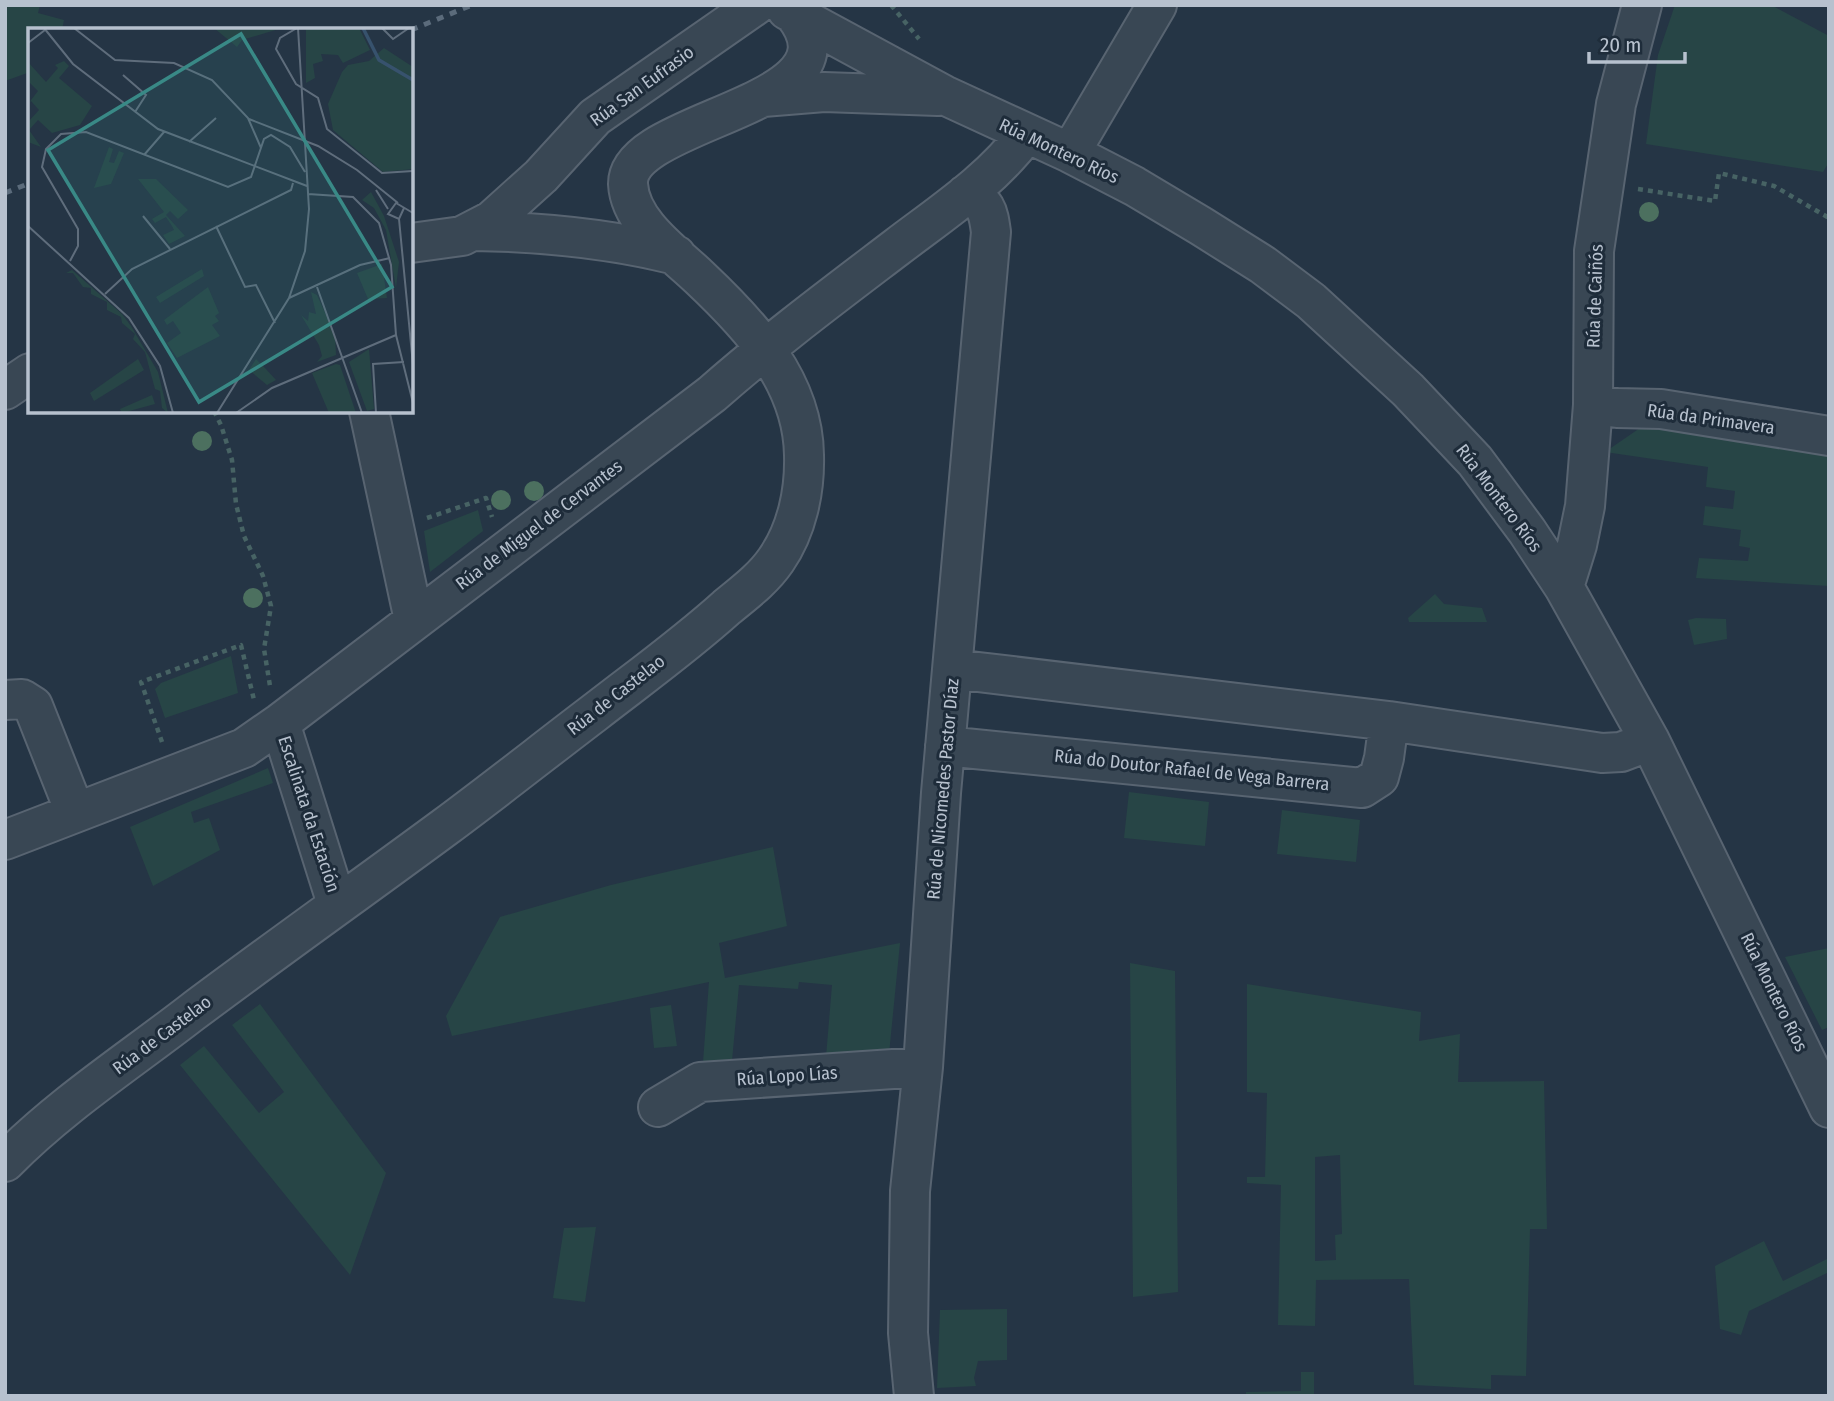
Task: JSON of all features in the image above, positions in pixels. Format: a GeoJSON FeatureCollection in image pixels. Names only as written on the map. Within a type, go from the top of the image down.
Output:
{"type":"FeatureCollection","features":[{"type":"Feature","properties":{"kind":"street","name":"Rúa San Eufrasio"},"geometry":{"type":"LineString","coordinates":[[474,231],[515,201],[595,117],[756,5]]}},
{"type":"Feature","properties":{"kind":"street"},"geometry":{"type":"LineString","coordinates":[[1070,153],[1157,5]]}},
{"type":"Feature","properties":{"kind":"street","name":"Rúa de Caiñós"},"geometry":{"type":"LineString","coordinates":[[1564,587],[1586,506],[1592,405],[1594,251],[1616,104],[1642,5]]}},
{"type":"Feature","properties":{"kind":"street","name":"Rúa Montero Ríos"},"geometry":{"type":"LineString","coordinates":[[787,9],[944,96],[1070,153],[1201,226],[1263,265],[1311,301],[1408,390],[1475,461],[1564,587],[1650,741],[1829,1108]]}},
{"type":"Feature","properties":{"kind":"street","name":"Rúa Montero Ríos"},"geometry":{"type":"LineString","coordinates":[[676,255],[648,228],[637,211],[628,184],[630,171],[648,152],[763,97],[792,76],[805,56],[806,36],[801,23],[787,9]]}},
{"type":"Feature","properties":{"kind":"street","name":"Rúa Montero Ríos"},"geometry":{"type":"LineString","coordinates":[[763,97],[824,92],[944,96]]}},
{"type":"Feature","properties":{"kind":"street","name":"Rúa de Miguel de Cervantes"},"geometry":{"type":"LineString","coordinates":[[5,840],[244,748],[267,713],[414,620],[712,394],[765,348],[965,195],[1010,155],[1026,134]]}},
{"type":"Feature","properties":{"kind":"street","name":"Rúa de Nicomedes Pastor Díaz"},"geometry":{"type":"LineString","coordinates":[[914,1396],[908,1333],[910,1191],[923,1067],[945,746],[991,232],[986,208],[978,199],[965,195]]}},
{"type":"Feature","properties":{"kind":"street"},"geometry":{"type":"LineString","coordinates":[[413,243],[444,240],[474,231],[579,236],[676,255]]}},
{"type":"Feature","properties":{"kind":"street","name":"Rúa de Castelao"},"geometry":{"type":"LineString","coordinates":[[5,1162],[107,1077],[337,904],[449,825],[707,625],[762,578],[776,561],[786,543],[800,504],[803,483],[804,449],[795,402],[765,348],[729,307],[676,255]]}},
{"type":"Feature","properties":{"kind":"street"},"geometry":{"type":"LineString","coordinates":[[5,390],[28,374]]}},
{"type":"Feature","properties":{"kind":"street","name":"Rúa da Primavera"},"geometry":{"type":"LineString","coordinates":[[1592,405],[1661,409],[1829,436]]}},
{"type":"Feature","properties":{"kind":"street"},"geometry":{"type":"LineString","coordinates":[[369,413],[414,620]]}},
{"type":"Feature","properties":{"kind":"street"},"geometry":{"type":"LineString","coordinates":[[953,669],[1390,721],[1602,752],[1621,752],[1650,741]]}},
{"type":"Feature","properties":{"kind":"street"},"geometry":{"type":"LineString","coordinates":[[5,699],[22,699],[33,706],[75,812]]}},
{"type":"Feature","properties":{"kind":"street","name":"Escalinata da Estación"},"geometry":{"type":"LineString","coordinates":[[267,713],[337,904]]}},
{"type":"Feature","properties":{"kind":"street","name":"Rúa do Doutor Rafael de Vega Barrera"},"geometry":{"type":"LineString","coordinates":[[945,746],[1362,788],[1379,777],[1390,721]]}},
{"type":"Feature","properties":{"kind":"street","name":"Rúa Lopo Lías"},"geometry":{"type":"LineString","coordinates":[[658,1107],[700,1082],[923,1067]]}},
{"type":"Feature","properties":{"kind":"path"},"geometry":{"type":"LineString","coordinates":[[891,5],[923,45]]}},
{"type":"Feature","properties":{"kind":"path"},"geometry":{"type":"LineString","coordinates":[[1630,187],[1715,201],[1719,173],[1774,186],[1829,218]]}},
{"type":"Feature","properties":{"kind":"path"},"geometry":{"type":"LineString","coordinates":[[215,413],[232,460],[236,504],[244,536],[262,576],[271,606],[264,649],[270,684]]}},
{"type":"Feature","properties":{"kind":"path"},"geometry":{"type":"LineString","coordinates":[[425,519],[486,498],[493,520]]}},
{"type":"Feature","properties":{"kind":"path"},"geometry":{"type":"LineString","coordinates":[[165,749],[141,682],[240,645],[267,713]]}},
{"type":"Feature","properties":{"kind":"green space"},"geometry":{"type":"Polygon","coordinates":[[[5,5],[40,5],[38,13],[64,20],[62,28],[28,28],[28,73],[5,81],[5,5]]]}},
{"type":"Feature","properties":{"kind":"green space"},"geometry":{"type":"Polygon","coordinates":[[[1675,5],[1771,5],[1829,36],[1829,162],[1823,172],[1646,144],[1658,55],[1675,5]]]}},
{"type":"Feature","properties":{"kind":"green space"},"geometry":{"type":"Polygon","coordinates":[[[1666,426],[1829,450],[1829,586],[1696,578],[1699,558],[1748,561],[1750,548],[1739,546],[1741,530],[1703,525],[1705,506],[1733,509],[1735,491],[1706,487],[1708,467],[1605,452],[1640,428],[1666,426]]]}},
{"type":"Feature","properties":{"kind":"green space"},"geometry":{"type":"Polygon","coordinates":[[[478,510],[483,531],[430,572],[424,531],[478,510]]]}},
{"type":"Feature","properties":{"kind":"green space"},"geometry":{"type":"Polygon","coordinates":[[[1435,594],[1444,604],[1482,608],[1487,622],[1409,622],[1408,618],[1435,594]]]}},
{"type":"Feature","properties":{"kind":"green space"},"geometry":{"type":"Polygon","coordinates":[[[1726,619],[1727,639],[1694,645],[1688,620],[1726,619]]]}},
{"type":"Feature","properties":{"kind":"green space"},"geometry":{"type":"Polygon","coordinates":[[[231,656],[238,693],[165,718],[155,689],[161,683],[231,656]]]}},
{"type":"Feature","properties":{"kind":"green space"},"geometry":{"type":"Polygon","coordinates":[[[268,768],[273,783],[191,812],[194,823],[209,818],[220,850],[153,886],[130,827],[268,768]]]}},
{"type":"Feature","properties":{"kind":"green space"},"geometry":{"type":"Polygon","coordinates":[[[1129,792],[1209,802],[1205,846],[1124,838],[1129,792]]]}},
{"type":"Feature","properties":{"kind":"green space"},"geometry":{"type":"Polygon","coordinates":[[[1282,810],[1360,820],[1356,862],[1277,854],[1282,810]]]}},
{"type":"Feature","properties":{"kind":"green space"},"geometry":{"type":"Polygon","coordinates":[[[773,847],[787,926],[719,943],[725,978],[900,943],[889,1054],[826,1057],[832,985],[799,982],[798,989],[739,985],[732,1061],[703,1062],[709,982],[452,1036],[446,1016],[500,917],[611,885],[773,847]]]}},
{"type":"Feature","properties":{"kind":"green space"},"geometry":{"type":"Polygon","coordinates":[[[1829,948],[1829,1027],[1822,1030],[1785,957],[1829,948]]]}},
{"type":"Feature","properties":{"kind":"green space"},"geometry":{"type":"Polygon","coordinates":[[[1130,963],[1175,971],[1178,1292],[1133,1297],[1130,963]]]}},
{"type":"Feature","properties":{"kind":"green space"},"geometry":{"type":"Polygon","coordinates":[[[1247,984],[1421,1012],[1419,1041],[1460,1034],[1458,1082],[1544,1081],[1547,1229],[1530,1229],[1526,1376],[1491,1375],[1491,1389],[1414,1385],[1409,1279],[1316,1280],[1315,1326],[1278,1325],[1281,1185],[1247,1183],[1247,1177],[1265,1177],[1267,1093],[1247,1092],[1247,984]],[[1340,1155],[1315,1157],[1315,1261],[1336,1260],[1335,1235],[1342,1234],[1340,1155]]]}},
{"type":"Feature","properties":{"kind":"green space"},"geometry":{"type":"Polygon","coordinates":[[[260,1004],[386,1173],[350,1275],[180,1065],[204,1046],[259,1113],[284,1092],[232,1025],[260,1004]]]}},
{"type":"Feature","properties":{"kind":"green space"},"geometry":{"type":"Polygon","coordinates":[[[671,1005],[677,1046],[654,1048],[650,1008],[671,1005]]]}},
{"type":"Feature","properties":{"kind":"green space"},"geometry":{"type":"Polygon","coordinates":[[[596,1227],[585,1302],[553,1298],[564,1228],[596,1227]]]}},
{"type":"Feature","properties":{"kind":"green space"},"geometry":{"type":"Polygon","coordinates":[[[1764,1241],[1783,1281],[1829,1258],[1829,1272],[1749,1311],[1741,1335],[1720,1329],[1715,1266],[1764,1241]]]}},
{"type":"Feature","properties":{"kind":"green space"},"geometry":{"type":"Polygon","coordinates":[[[1007,1309],[1007,1360],[978,1361],[974,1378],[976,1386],[937,1388],[940,1310],[1007,1309]]]}},
{"type":"Feature","properties":{"kind":"green space"},"geometry":{"type":"Polygon","coordinates":[[[1301,1372],[1314,1372],[1314,1396],[1246,1396],[1246,1392],[1301,1391],[1301,1372]]]}},
{"type":"Feature","properties":{"kind":"railway"},"geometry":{"type":"LineString","coordinates":[[413,29],[472,5]]}},
{"type":"Feature","properties":{"kind":"railway"},"geometry":{"type":"LineString","coordinates":[[5,193],[28,184]]}}]}
